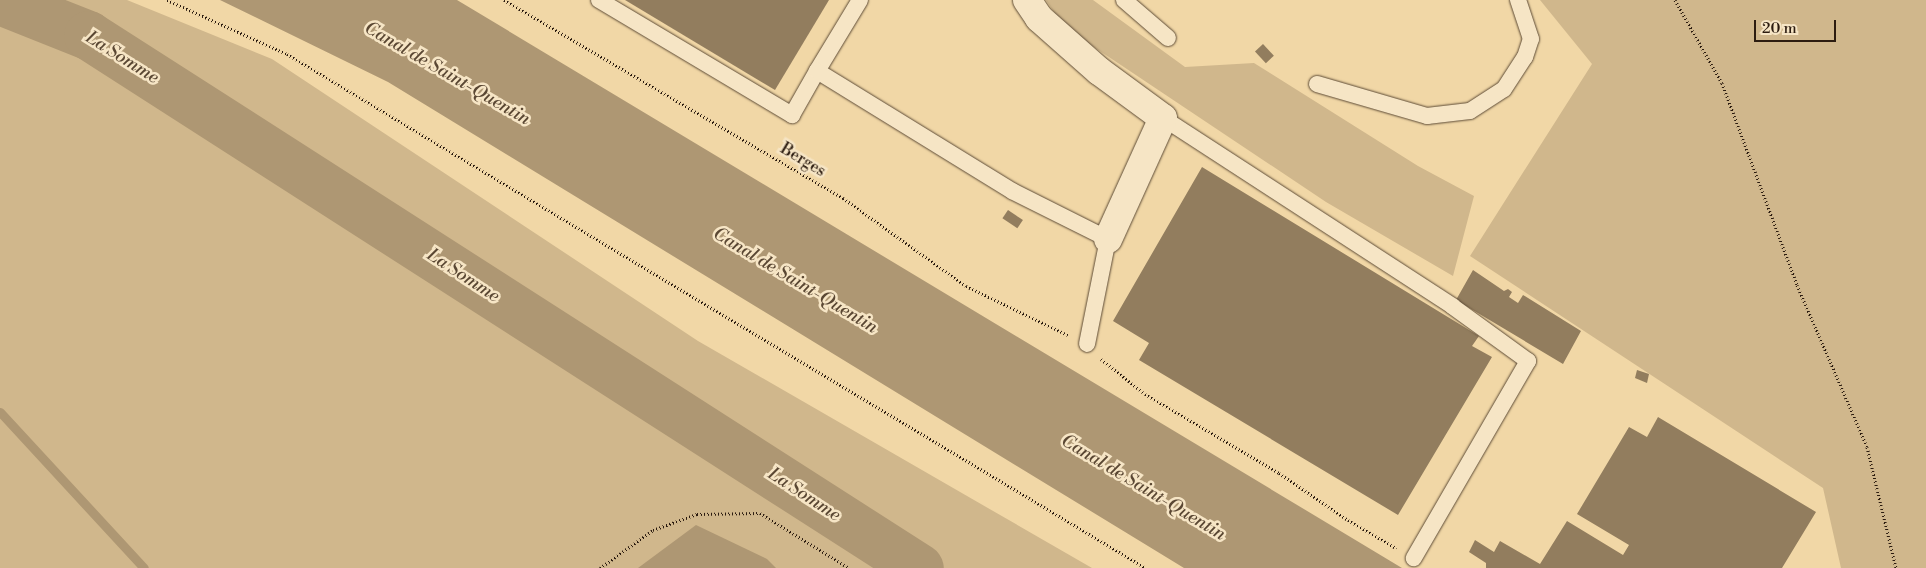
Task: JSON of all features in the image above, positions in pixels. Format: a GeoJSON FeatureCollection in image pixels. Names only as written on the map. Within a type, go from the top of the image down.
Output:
{"type":"FeatureCollection","features":[{"type":"Feature","properties":{"kind":"street"},"geometry":{"type":"LineString","coordinates":[[1027,0],[1039,18],[1099,71],[1163,118],[1108,239]]}},
{"type":"Feature","properties":{"kind":"lane"},"geometry":{"type":"LineString","coordinates":[[599,0],[792,115],[860,0]]}},
{"type":"Feature","properties":{"kind":"lane"},"geometry":{"type":"LineString","coordinates":[[1124,0],[1168,38]]}},
{"type":"Feature","properties":{"kind":"lane"},"geometry":{"type":"LineString","coordinates":[[1317,84],[1427,116],[1470,111],[1504,89],[1525,56],[1531,39],[1518,0]]}},
{"type":"Feature","properties":{"kind":"lane"},"geometry":{"type":"LineString","coordinates":[[818,70],[1012,191],[1108,239],[1086,344]]}},
{"type":"Feature","properties":{"kind":"lane"},"geometry":{"type":"LineString","coordinates":[[1163,118],[1452,306],[1528,361],[1414,558]]}},
{"type":"Feature","properties":{"kind":"path"},"geometry":{"type":"LineString","coordinates":[[167,0],[288,54],[695,295],[1146,568]]}},
{"type":"Feature","properties":{"kind":"path","name":"Berges"},"geometry":{"type":"LineString","coordinates":[[504,0],[843,198],[966,286],[1086,344]]}},
{"type":"Feature","properties":{"kind":"path"},"geometry":{"type":"LineString","coordinates":[[1675,0],[1722,83],[1796,285],[1867,447],[1896,568]]}},
{"type":"Feature","properties":{"kind":"path"},"geometry":{"type":"LineString","coordinates":[[1086,344],[1112,371],[1145,394],[1279,473],[1348,520],[1414,558]]}},
{"type":"Feature","properties":{"kind":"path"},"geometry":{"type":"LineString","coordinates":[[600,568],[653,530],[697,514],[760,513],[849,568]]}},
{"type":"Feature","properties":{"kind":"shaded area"},"geometry":{"type":"Polygon","coordinates":[[[0,0],[127,0],[272,59],[698,341],[1092,568],[0,568],[0,0]]]}},
{"type":"Feature","properties":{"kind":"shaded area"},"geometry":{"type":"Polygon","coordinates":[[[1046,0],[1093,0],[1185,67],[1254,63],[1418,166],[1474,196],[1453,276],[1326,202],[1064,27],[1046,0]]]}},
{"type":"Feature","properties":{"kind":"shaded area"},"geometry":{"type":"Polygon","coordinates":[[[1540,0],[1926,0],[1926,568],[1841,568],[1823,488],[1470,256],[1592,64],[1540,0]]]}},
{"type":"Feature","properties":{"kind":"water","name":"Canal de Saint-Quentin"},"geometry":{"type":"Polygon","coordinates":[[[220,0],[457,0],[1402,568],[1184,568],[388,82],[220,0]]]}},
{"type":"Feature","properties":{"kind":"water"},"geometry":{"type":"Polygon","coordinates":[[[696,525],[767,559],[776,568],[638,568],[696,525]]]}},
{"type":"Feature","properties":{"kind":"building"},"geometry":{"type":"Polygon","coordinates":[[[625,0],[829,0],[775,90],[625,0]]]}},
{"type":"Feature","properties":{"kind":"building"},"geometry":{"type":"Polygon","coordinates":[[[1263,44],[1274,56],[1266,63],[1255,52],[1263,44]]]}},
{"type":"Feature","properties":{"kind":"building"},"geometry":{"type":"Polygon","coordinates":[[[1202,167],[1479,336],[1472,346],[1492,357],[1398,515],[1139,360],[1149,343],[1113,321],[1202,167]]]}},
{"type":"Feature","properties":{"kind":"building"},"geometry":{"type":"Polygon","coordinates":[[[1008,210],[1023,220],[1017,228],[1002,218],[1008,210]]]}},
{"type":"Feature","properties":{"kind":"building"},"geometry":{"type":"Polygon","coordinates":[[[1473,270],[1504,291],[1508,289],[1512,292],[1509,297],[1518,303],[1523,295],[1581,331],[1563,364],[1456,300],[1473,270]]]}},
{"type":"Feature","properties":{"kind":"building"},"geometry":{"type":"Polygon","coordinates":[[[1637,370],[1649,374],[1647,383],[1635,378],[1637,370]]]}},
{"type":"Feature","properties":{"kind":"building"},"geometry":{"type":"Polygon","coordinates":[[[1658,417],[1816,512],[1782,568],[1486,568],[1486,563],[1469,552],[1475,540],[1494,552],[1500,541],[1540,564],[1567,521],[1623,555],[1629,545],[1577,514],[1629,427],[1647,437],[1658,417]]]}},
{"type":"Feature","properties":{"kind":"waterway","name":"La Somme"},"geometry":{"type":"LineString","coordinates":[[0,0],[88,35],[919,568]]}},
{"type":"Feature","properties":{"kind":"waterway"},"geometry":{"type":"LineString","coordinates":[[0,412],[144,568]]}}]}
